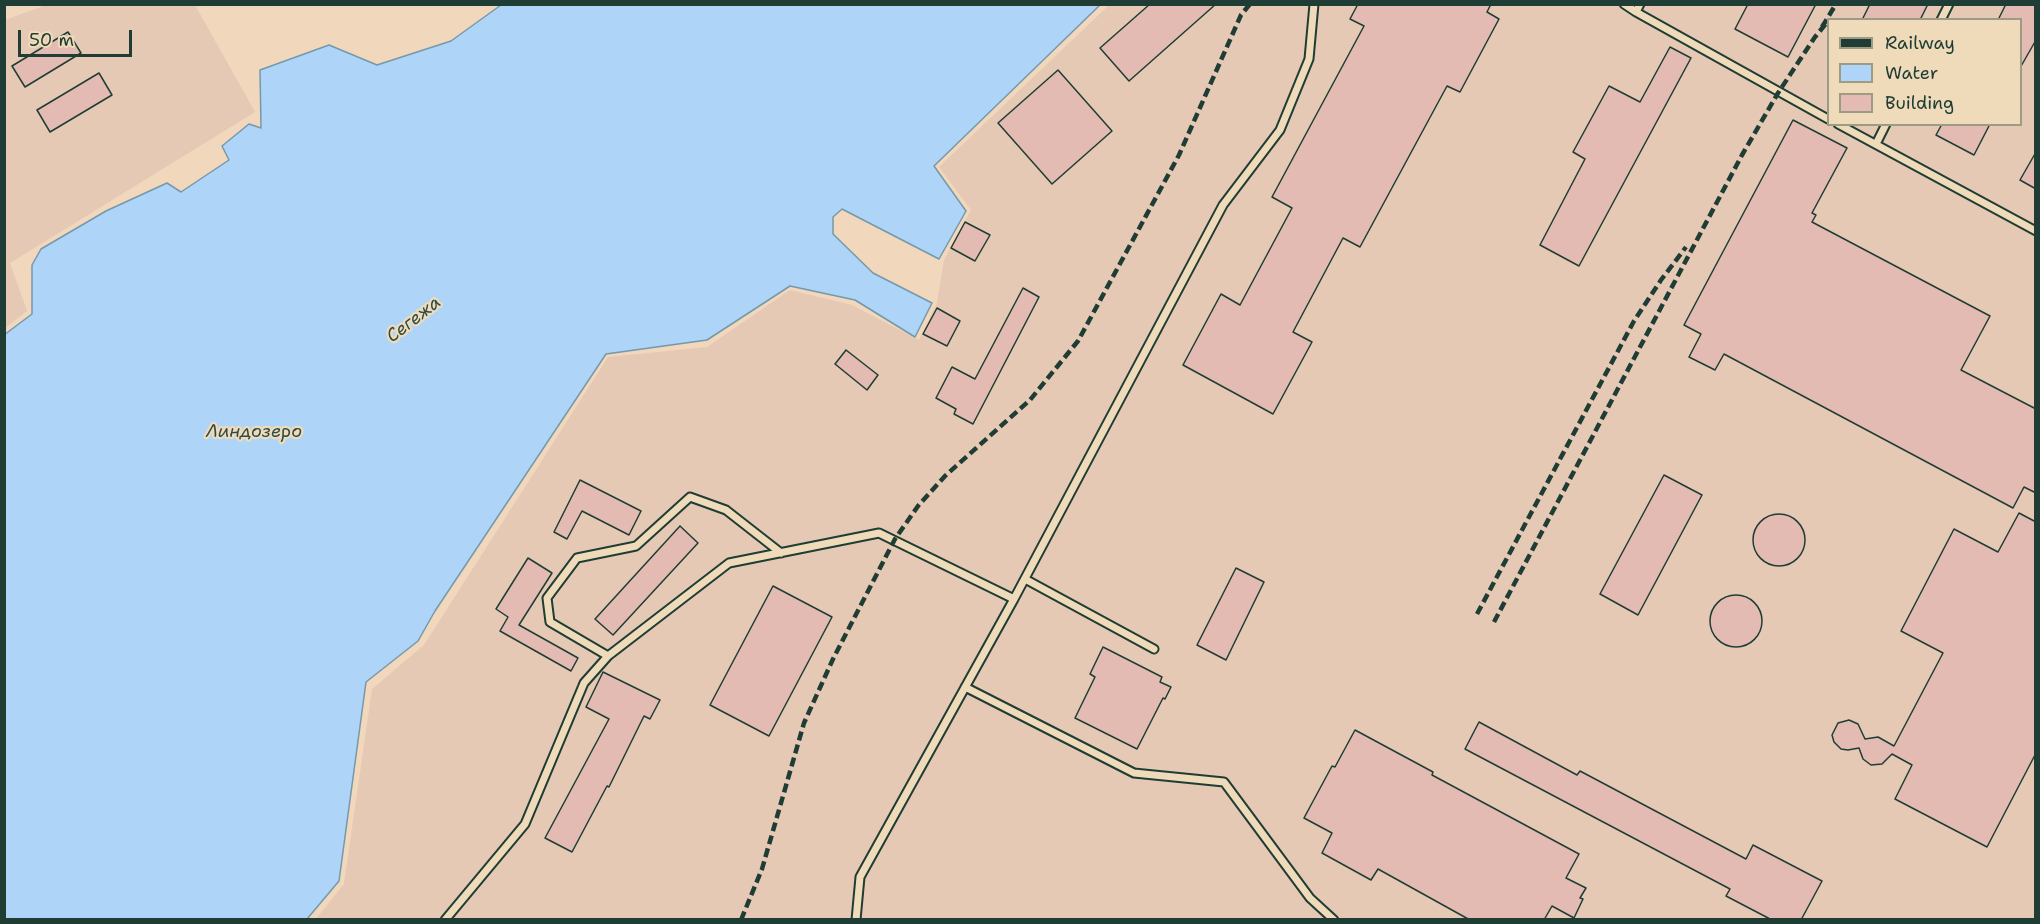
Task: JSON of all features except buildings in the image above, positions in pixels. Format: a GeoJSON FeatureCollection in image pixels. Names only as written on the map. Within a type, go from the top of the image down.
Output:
{"type":"FeatureCollection","features":[{"type":"Feature","properties":{"kind":"lane"},"geometry":{"type":"LineString","coordinates":[[856,920],[860,878],[1025,579],[1223,205],[1280,130],[1309,59],[1314,4]]}},
{"type":"Feature","properties":{"kind":"lane"},"geometry":{"type":"LineString","coordinates":[[1624,4],[1827,118]]}},
{"type":"Feature","properties":{"kind":"lane"},"geometry":{"type":"LineString","coordinates":[[1636,12],[1640,4]]}},
{"type":"Feature","properties":{"kind":"lane"},"geometry":{"type":"LineString","coordinates":[[1942,18],[1949,4]]}},
{"type":"Feature","properties":{"kind":"lane"},"geometry":{"type":"LineString","coordinates":[[1842,126],[2036,231]]}},
{"type":"Feature","properties":{"kind":"lane"},"geometry":{"type":"LineString","coordinates":[[1876,144],[1885,126]]}},
{"type":"Feature","properties":{"kind":"lane"},"geometry":{"type":"LineString","coordinates":[[608,656],[550,622],[547,598],[577,558],[636,546],[690,497],[726,510],[781,553]]}},
{"type":"Feature","properties":{"kind":"lane"},"geometry":{"type":"LineString","coordinates":[[445,920],[525,824],[584,683],[608,656],[729,563],[879,533],[1014,599]]}},
{"type":"Feature","properties":{"kind":"lane"},"geometry":{"type":"LineString","coordinates":[[1025,579],[1154,649]]}},
{"type":"Feature","properties":{"kind":"lane"},"geometry":{"type":"LineString","coordinates":[[965,687],[1134,773],[1224,782],[1310,898],[1334,920]]}},
{"type":"Feature","properties":{"kind":"shaded area"},"geometry":{"type":"Polygon","coordinates":[[[46,5],[195,5],[255,112],[10,263],[27,311],[5,328],[5,20],[46,5]]]}},
{"type":"Feature","properties":{"kind":"shaded area"},"geometry":{"type":"Polygon","coordinates":[[[1109,5],[2035,5],[2035,919],[315,920],[344,884],[372,689],[424,645],[608,357],[707,347],[790,290],[852,305],[919,340],[937,303],[944,260],[971,210],[939,167],[1109,5]]]}},
{"type":"Feature","properties":{"kind":"water","name":"Линдозеро"},"geometry":{"type":"Polygon","coordinates":[[[501,5],[1100,5],[934,166],[966,211],[939,259],[842,209],[833,217],[833,234],[873,273],[932,303],[915,337],[855,300],[790,286],[707,340],[606,354],[435,611],[418,641],[366,682],[339,881],[307,919],[5,919],[4,335],[32,314],[32,265],[41,249],[106,211],[167,183],[181,192],[229,160],[222,146],[249,124],[261,128],[260,70],[329,45],[377,65],[451,41],[501,5]]]}},
{"type":"Feature","properties":{"kind":"railway"},"geometry":{"type":"LineString","coordinates":[[741,920],[762,869],[804,723],[833,659],[895,539],[918,506],[945,476],[1030,400],[1078,341],[1179,155],[1241,15],[1250,4]]}},
{"type":"Feature","properties":{"kind":"railway"},"geometry":{"type":"LineString","coordinates":[[1827,18],[1836,4]]}},
{"type":"Feature","properties":{"kind":"railway"},"geometry":{"type":"LineString","coordinates":[[1822,27],[1827,19]]}},
{"type":"Feature","properties":{"kind":"railway"},"geometry":{"type":"LineString","coordinates":[[1494,622],[1742,155],[1778,93],[1827,22]]}},
{"type":"Feature","properties":{"kind":"railway"},"geometry":{"type":"LineString","coordinates":[[1477,614],[1634,321],[1686,247]]}},
{"type":"Feature","properties":{"kind":"water label","name":"Сегежа"},"geometry":{"type":"Point","coordinates":[414,320]}}]}
